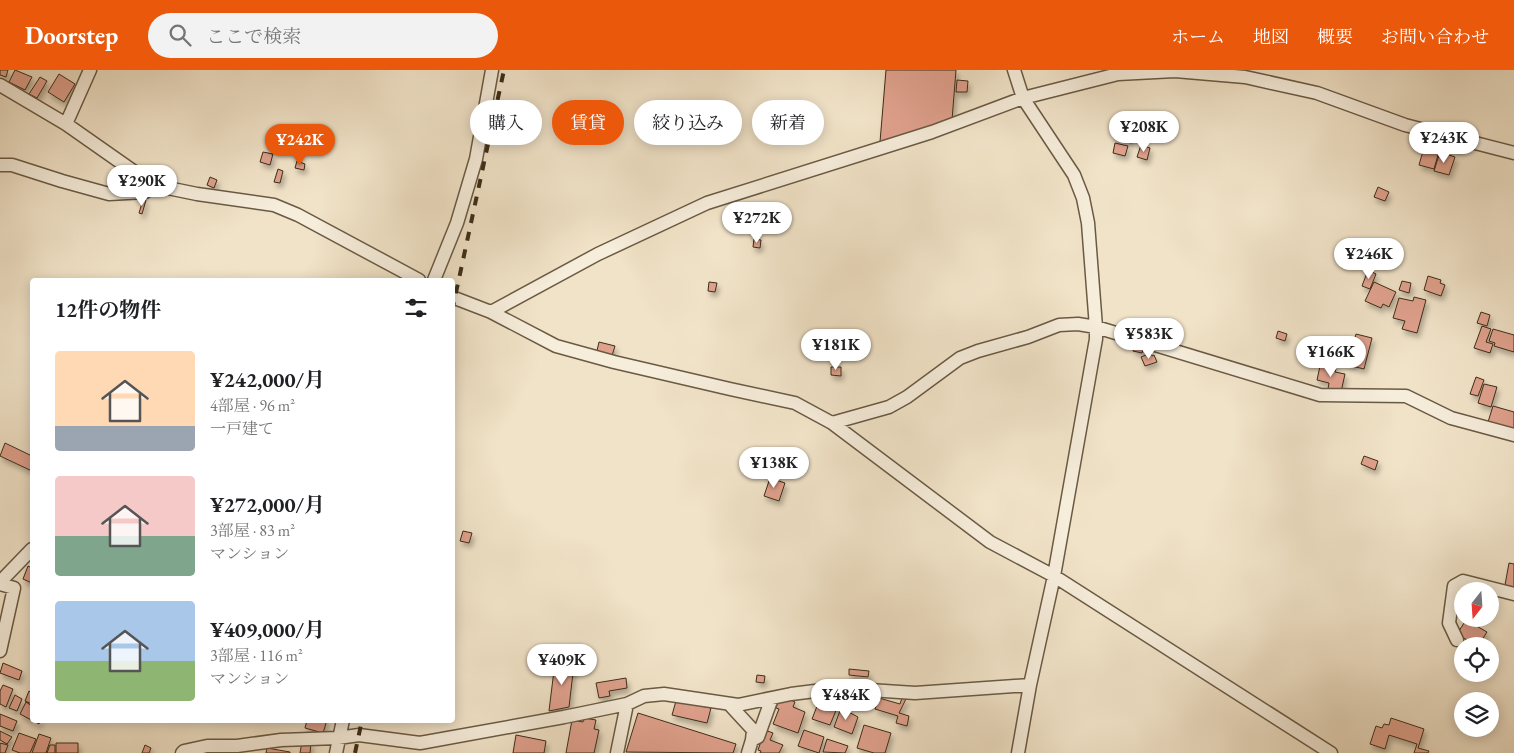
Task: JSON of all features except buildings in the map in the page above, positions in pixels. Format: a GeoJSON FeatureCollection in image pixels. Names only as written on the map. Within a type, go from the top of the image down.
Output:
{"type":"FeatureCollection","features":[{"type":"Feature","properties":{"kind":"street"},"geometry":{"type":"LineString","coordinates":[[66,124],[90,70]]}},
{"type":"Feature","properties":{"kind":"street"},"geometry":{"type":"LineString","coordinates":[[435,278],[457,224],[476,159],[492,70]]}},
{"type":"Feature","properties":{"kind":"street"},"geometry":{"type":"LineString","coordinates":[[1014,70],[1023,98],[1074,175],[1083,198],[1088,223],[1096,327],[1096,340],[1054,576],[1030,685],[1018,753]]}},
{"type":"Feature","properties":{"kind":"street"},"geometry":{"type":"LineString","coordinates":[[491,312],[598,254],[707,203],[932,132],[1023,98],[1118,74],[1175,70],[1246,77],[1317,93],[1405,125],[1514,153]]}},
{"type":"Feature","properties":{"kind":"street"},"geometry":{"type":"LineString","coordinates":[[0,85],[66,124],[153,185],[197,194],[274,205],[298,215],[410,278]]}},
{"type":"Feature","properties":{"kind":"street"},"geometry":{"type":"LineString","coordinates":[[0,165],[12,165],[109,194],[145,192],[153,185]]}},
{"type":"Feature","properties":{"kind":"street"},"geometry":{"type":"LineString","coordinates":[[455,298],[491,312],[556,346],[614,362],[795,403],[832,423],[990,542],[1054,576],[1323,751]]}},
{"type":"Feature","properties":{"kind":"street"},"geometry":{"type":"LineString","coordinates":[[832,423],[889,407],[907,397],[960,358],[1028,337],[1059,325],[1078,324],[1096,327],[1320,395],[1406,396],[1451,418],[1514,435]]}},
{"type":"Feature","properties":{"kind":"street"},"geometry":{"type":"LineString","coordinates":[[0,651],[14,588],[0,583],[30,551]]}},
{"type":"Feature","properties":{"kind":"street"},"geometry":{"type":"LineString","coordinates":[[1456,637],[1449,623],[1454,586],[1463,581],[1514,594]]}},
{"type":"Feature","properties":{"kind":"street"},"geometry":{"type":"LineString","coordinates":[[182,753],[207,746],[263,748],[281,740],[338,738],[359,735],[420,743],[564,717],[627,704],[644,696],[664,694],[738,705],[839,688],[915,694],[1030,685]]}},
{"type":"Feature","properties":{"kind":"street"},"geometry":{"type":"LineString","coordinates":[[752,740],[758,738],[772,698]]}},
{"type":"Feature","properties":{"kind":"street"},"geometry":{"type":"LineString","coordinates":[[617,753],[627,704]]}},
{"type":"Feature","properties":{"kind":"street"},"geometry":{"type":"LineString","coordinates":[[729,704],[753,730],[748,753]]}},
{"type":"Feature","properties":{"kind":"street"},"geometry":{"type":"LineString","coordinates":[[336,753],[342,723]]}},
{"type":"Feature","properties":{"kind":"railway"},"geometry":{"type":"LineString","coordinates":[[455,297],[504,70]]}},
{"type":"Feature","properties":{"kind":"railway"},"geometry":{"type":"LineString","coordinates":[[355,753],[361,723]]}}]}
